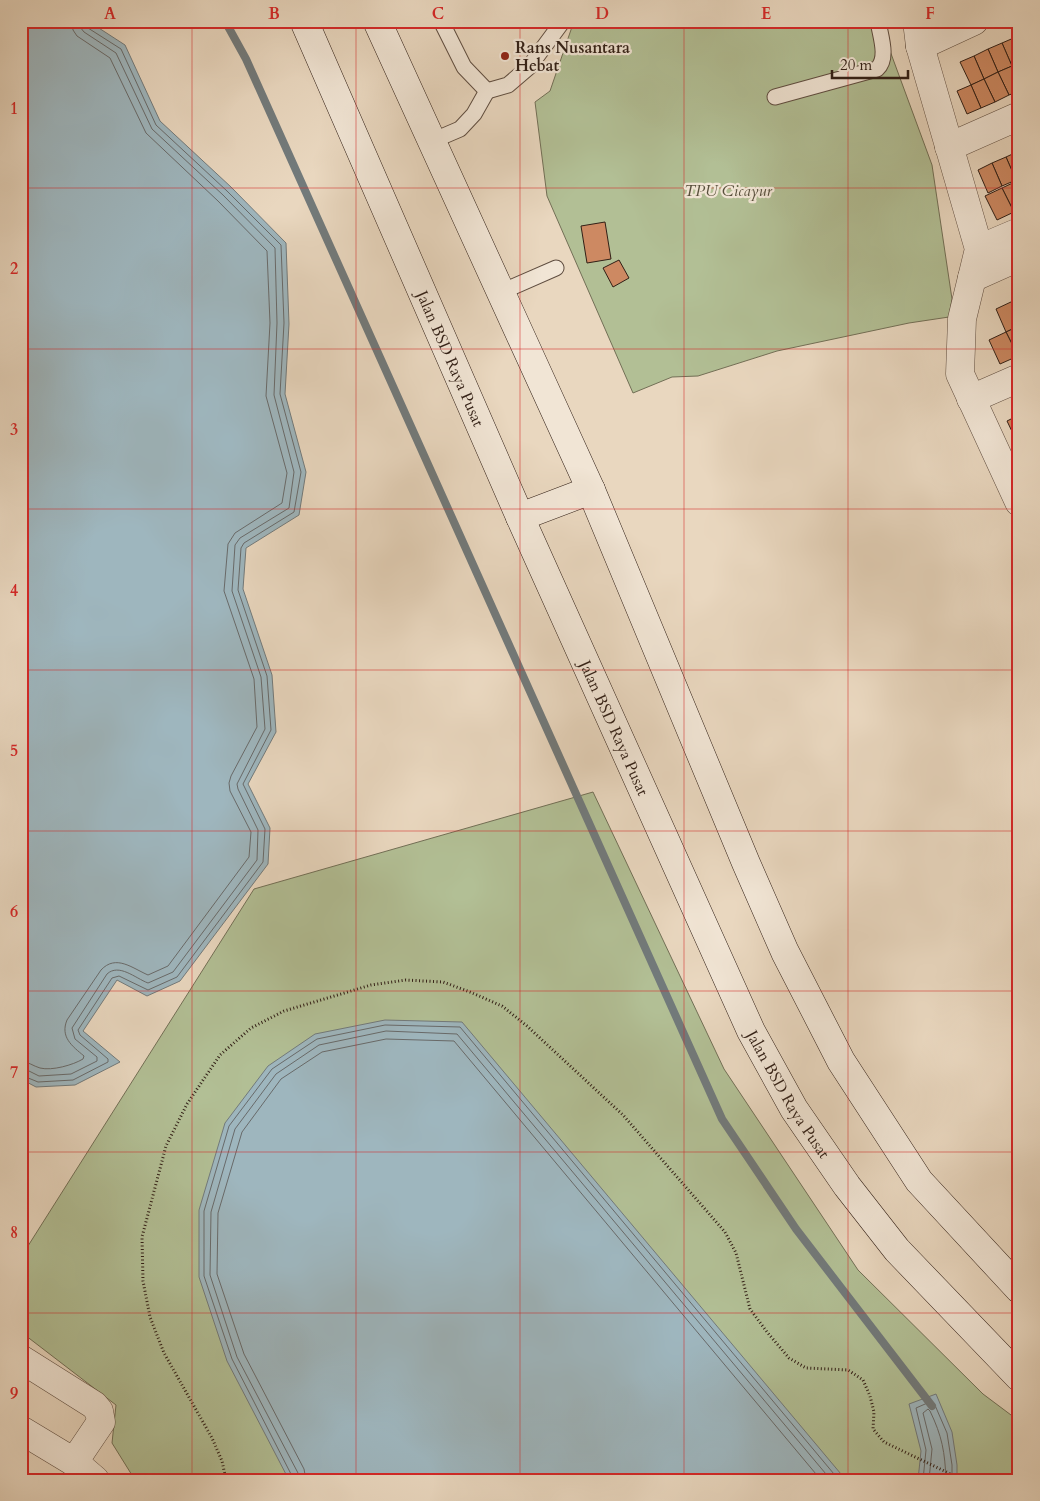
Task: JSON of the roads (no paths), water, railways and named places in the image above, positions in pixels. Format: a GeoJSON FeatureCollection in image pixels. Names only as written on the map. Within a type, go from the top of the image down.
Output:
{"type":"FeatureCollection","features":[{"type":"Feature","properties":{"kind":"main road","name":"Jalan BSD Raya Pusat"},"geometry":{"type":"LineString","coordinates":[[304,21],[520,517],[751,1031],[794,1109],[847,1186],[897,1250],[1019,1377]]}},
{"type":"Feature","properties":{"kind":"main road"},"geometry":{"type":"LineString","coordinates":[[378,21],[591,490],[785,952],[841,1061],[919,1181],[1019,1289]]}},
{"type":"Feature","properties":{"kind":"main road"},"geometry":{"type":"LineString","coordinates":[[974,21],[919,34],[979,249],[962,319],[960,374],[1018,498]]}},
{"type":"Feature","properties":{"kind":"main road"},"geometry":{"type":"LineString","coordinates":[[949,147],[1019,116]]}},
{"type":"Feature","properties":{"kind":"main road"},"geometry":{"type":"LineString","coordinates":[[979,249],[1019,232]]}},
{"type":"Feature","properties":{"kind":"main road"},"geometry":{"type":"LineString","coordinates":[[972,278],[1019,257]]}},
{"type":"Feature","properties":{"kind":"main road"},"geometry":{"type":"LineString","coordinates":[[971,399],[1019,378]]}},
{"type":"Feature","properties":{"kind":"main road"},"geometry":{"type":"LineString","coordinates":[[520,517],[591,490]]}},
{"type":"Feature","properties":{"kind":"main road"},"geometry":{"type":"LineString","coordinates":[[21,1359],[94,1405],[99,1411],[101,1422],[74,1462]]}},
{"type":"Feature","properties":{"kind":"main road"},"geometry":{"type":"LineString","coordinates":[[21,1430],[74,1462],[95,1480]]}},
{"type":"Feature","properties":{"kind":"lane"},"geometry":{"type":"LineString","coordinates":[[441,21],[464,67],[488,90]]}},
{"type":"Feature","properties":{"kind":"lane"},"geometry":{"type":"LineString","coordinates":[[432,141],[460,129],[474,114],[488,90],[508,85],[529,67],[563,21]]}},
{"type":"Feature","properties":{"kind":"lane"},"geometry":{"type":"LineString","coordinates":[[775,97],[878,69],[884,57],[878,21]]}},
{"type":"Feature","properties":{"kind":"lane"},"geometry":{"type":"LineString","coordinates":[[500,292],[556,268]]}},
{"type":"Feature","properties":{"kind":"water"},"geometry":{"type":"Polygon","coordinates":[[[21,21],[88,21],[125,45],[160,121],[231,187],[286,243],[289,324],[285,394],[306,472],[299,515],[246,548],[243,589],[272,675],[276,732],[248,784],[270,828],[268,864],[180,981],[147,996],[117,980],[83,1031],[120,1062],[75,1085],[36,1087],[21,1079],[21,21]]]}},
{"type":"Feature","properties":{"kind":"water"},"geometry":{"type":"Polygon","coordinates":[[[385,1020],[462,1022],[846,1480],[289,1480],[227,1361],[199,1277],[199,1210],[225,1123],[268,1066],[315,1034],[385,1020]]]}},
{"type":"Feature","properties":{"kind":"water"},"geometry":{"type":"Polygon","coordinates":[[[936,1394],[952,1432],[957,1465],[957,1480],[918,1480],[921,1451],[909,1404],[936,1394]]]}},
{"type":"Feature","properties":{"kind":"waterway"},"geometry":{"type":"LineString","coordinates":[[225,21],[246,59],[722,1119],[796,1229],[932,1406]]}},
{"type":"Feature","properties":{"kind":"place","name":"Rans Nusantara Hebat"},"geometry":{"type":"Point","coordinates":[505,56]}},
{"type":"Feature","properties":{"kind":"park label","name":"TPU Cicayur"},"geometry":{"type":"Point","coordinates":[728,190]}}]}
